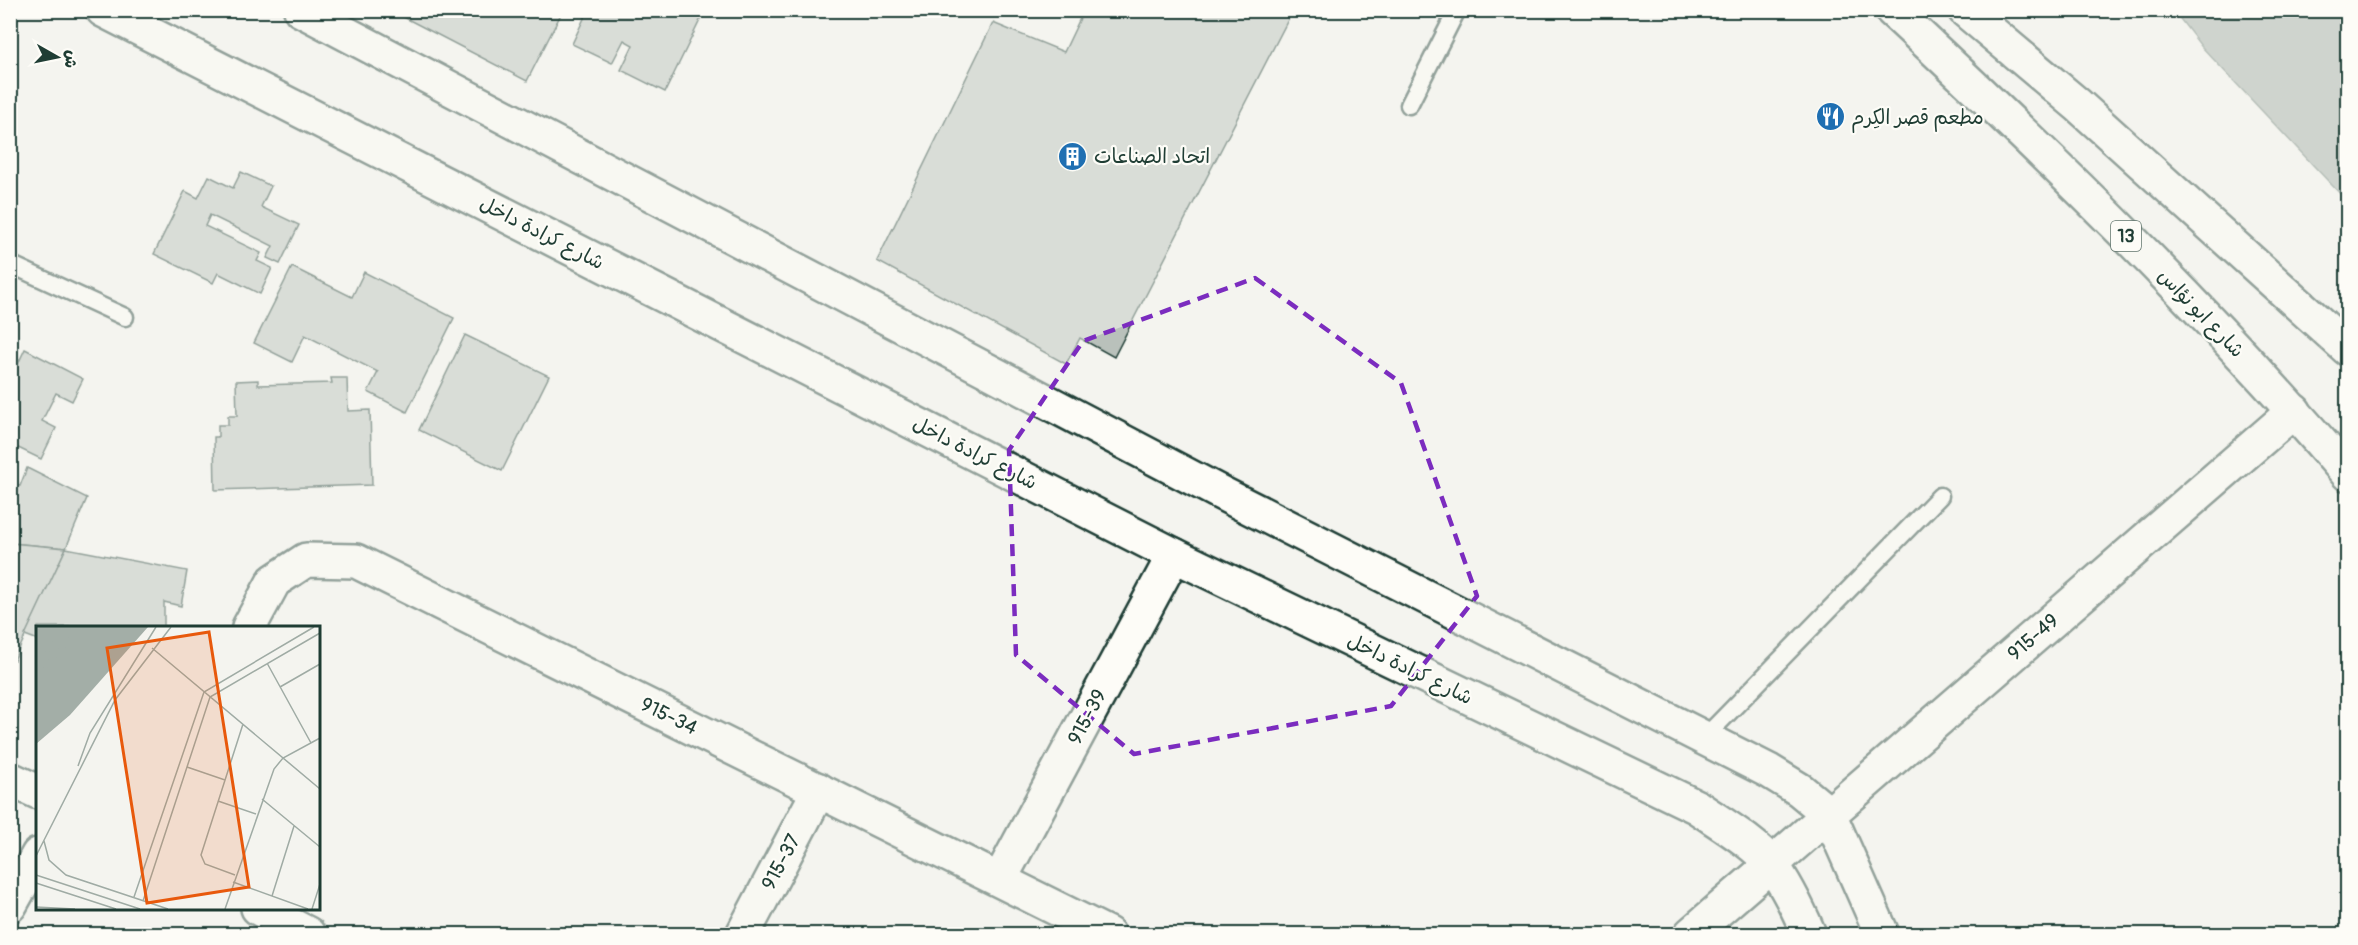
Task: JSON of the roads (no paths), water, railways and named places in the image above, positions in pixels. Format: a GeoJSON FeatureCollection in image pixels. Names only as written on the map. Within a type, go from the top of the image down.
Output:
{"type":"FeatureCollection","features":[{"type":"Feature","properties":{"kind":"main road","name":"شارع كرادة داخل"},"geometry":{"type":"LineString","coordinates":[[103,10],[1174,555],[1697,807],[1734,833],[1770,863],[1799,911],[1809,934]]}},
{"type":"Feature","properties":{"kind":"main road"},"geometry":{"type":"LineString","coordinates":[[301,10],[1221,493],[1706,736],[1769,771],[1800,790],[1829,814],[1882,934]]}},
{"type":"Feature","properties":{"kind":"main road","name":"شارع ابو نؤاس"},"geometry":{"type":"LineString","coordinates":[[1892,10],[2081,190],[2187,297],[2294,411],[2348,474]]}},
{"type":"Feature","properties":{"kind":"main road"},"geometry":{"type":"LineString","coordinates":[[1965,10],[2078,105],[2348,349]]}},
{"type":"Feature","properties":{"kind":"main road","name":"915-49"},"geometry":{"type":"LineString","coordinates":[[1690,934],[2294,411]]}},
{"type":"Feature","properties":{"kind":"main road","name":"915-39"},"geometry":{"type":"LineString","coordinates":[[1000,879],[1174,555]]}},
{"type":"Feature","properties":{"kind":"main road","name":"915-34"},"geometry":{"type":"LineString","coordinates":[[250,626],[274,581],[306,560],[356,561],[1108,934]]}},
{"type":"Feature","properties":{"kind":"main road"},"geometry":{"type":"LineString","coordinates":[[10,779],[36,791]]}},
{"type":"Feature","properties":{"kind":"main road","name":"915-37"},"geometry":{"type":"LineString","coordinates":[[742,934],[819,790]]}},
{"type":"Feature","properties":{"kind":"main road"},"geometry":{"type":"LineString","coordinates":[[10,905],[36,859]]}},
{"type":"Feature","properties":{"kind":"main road"},"geometry":{"type":"LineString","coordinates":[[260,909],[308,934]]}},
{"type":"Feature","properties":{"kind":"lane"},"geometry":{"type":"LineString","coordinates":[[1409,105],[1457,10]]}},
{"type":"Feature","properties":{"kind":"lane"},"geometry":{"type":"LineString","coordinates":[[10,264],[125,317]]}},
{"type":"Feature","properties":{"kind":"lane"},"geometry":{"type":"LineString","coordinates":[[1706,736],[1940,496]]}},
{"type":"Feature","properties":{"kind":"place","name":"مطعم قصر الكِرم"},"geometry":{"type":"Point","coordinates":[1830,117]}},
{"type":"Feature","properties":{"kind":"place","name":"اتحاد الصناعات"},"geometry":{"type":"Point","coordinates":[1073,156]}}]}
